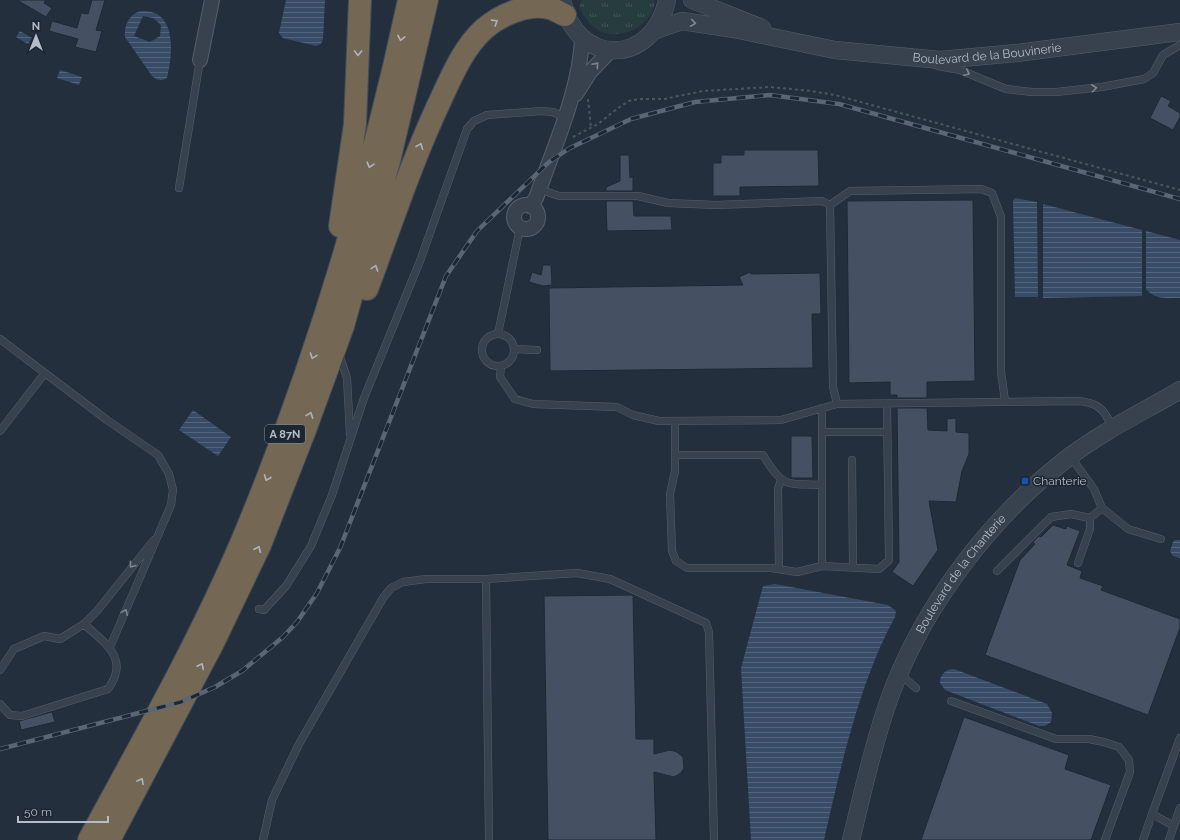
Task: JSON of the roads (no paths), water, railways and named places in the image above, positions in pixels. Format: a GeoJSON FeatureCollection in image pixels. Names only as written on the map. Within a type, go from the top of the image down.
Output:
{"type":"FeatureCollection","features":[{"type":"Feature","properties":{"kind":"highway"},"geometry":{"type":"LineString","coordinates":[[360,0],[355,124],[343,215],[320,301],[334,333],[362,305],[425,133],[449,82],[467,49],[484,29],[502,18],[523,9],[536,7],[564,8]]}},
{"type":"Feature","properties":{"kind":"highway","name":"A 87N"},"geometry":{"type":"LineString","coordinates":[[89,840],[197,636],[241,542],[287,428],[334,333],[409,0]]}},
{"type":"Feature","properties":{"kind":"highway","name":"A 87N"},"geometry":{"type":"LineString","coordinates":[[109,840],[210,649],[260,545],[334,333],[389,161],[427,0]]}},
{"type":"Feature","properties":{"kind":"street"},"geometry":{"type":"LineString","coordinates":[[200,60],[212,0]]}},
{"type":"Feature","properties":{"kind":"street"},"geometry":{"type":"LineString","coordinates":[[564,8],[572,28],[582,39],[591,44],[611,50],[624,49],[636,45],[656,30],[664,16],[667,0]]}},
{"type":"Feature","properties":{"kind":"street","name":"Boulevard de la Bouvinerie"},"geometry":{"type":"LineString","coordinates":[[692,0],[731,14],[793,42]]}},
{"type":"Feature","properties":{"kind":"street","name":"Boulevard de la Bouvinerie"},"geometry":{"type":"LineString","coordinates":[[656,30],[682,21],[734,29],[835,50],[940,60],[1018,53],[1180,32]]}},
{"type":"Feature","properties":{"kind":"street"},"geometry":{"type":"LineString","coordinates":[[520,228],[514,218],[515,212],[524,206],[530,206],[539,189],[558,139],[581,61],[582,39]]}},
{"type":"Feature","properties":{"kind":"street"},"geometry":{"type":"LineString","coordinates":[[566,112],[590,72],[611,50]]}},
{"type":"Feature","properties":{"kind":"street","name":"Boulevard de la Chanterie"},"geometry":{"type":"LineString","coordinates":[[851,840],[878,738],[900,674],[914,641],[962,565],[1006,514],[1070,456],[1113,428],[1180,390]]}},
{"type":"Feature","properties":{"kind":"lane"},"geometry":{"type":"LineString","coordinates":[[917,58],[941,67],[960,70],[1006,89],[1032,92],[1056,92],[1116,85],[1144,79],[1153,73],[1163,55],[1180,45]]}},
{"type":"Feature","properties":{"kind":"lane"},"geometry":{"type":"LineString","coordinates":[[179,188],[200,60]]}},
{"type":"Feature","properties":{"kind":"lane"},"geometry":{"type":"LineString","coordinates":[[259,609],[264,610],[286,586],[304,560],[332,495],[350,437],[420,262],[470,124],[482,116],[542,111],[566,112]]}},
{"type":"Feature","properties":{"kind":"lane"},"geometry":{"type":"LineString","coordinates":[[539,189],[559,196],[638,196],[668,203],[716,204],[822,201],[830,205]]}},
{"type":"Feature","properties":{"kind":"lane"},"geometry":{"type":"LineString","coordinates":[[830,205],[850,191],[974,189],[992,193],[1001,217],[1001,372],[1005,402]]}},
{"type":"Feature","properties":{"kind":"lane"},"geometry":{"type":"LineString","coordinates":[[830,205],[832,388],[837,404]]}},
{"type":"Feature","properties":{"kind":"lane"},"geometry":{"type":"LineString","coordinates":[[498,334],[520,228]]}},
{"type":"Feature","properties":{"kind":"lane"},"geometry":{"type":"LineString","coordinates":[[334,333],[347,378],[350,437]]}},
{"type":"Feature","properties":{"kind":"lane"},"geometry":{"type":"LineString","coordinates":[[498,334],[506,336],[512,341],[514,349],[508,363],[501,366],[493,366],[486,362],[482,355],[484,340],[490,335],[498,334]]}},
{"type":"Feature","properties":{"kind":"lane"},"geometry":{"type":"LineString","coordinates":[[0,339],[158,455],[170,474],[173,490],[171,505],[110,647]]}},
{"type":"Feature","properties":{"kind":"lane"},"geometry":{"type":"LineString","coordinates":[[514,349],[537,350]]}},
{"type":"Feature","properties":{"kind":"lane"},"geometry":{"type":"LineString","coordinates":[[501,366],[500,377],[515,399],[533,404],[617,407],[633,415],[659,421],[781,420],[837,404],[1091,402],[1106,412],[1113,428]]}},
{"type":"Feature","properties":{"kind":"lane"},"geometry":{"type":"LineString","coordinates":[[0,431],[45,373]]}},
{"type":"Feature","properties":{"kind":"lane"},"geometry":{"type":"LineString","coordinates":[[675,421],[675,471],[670,494],[672,551],[676,561],[687,568],[779,569],[797,572],[822,566],[879,569],[889,560],[887,404]]}},
{"type":"Feature","properties":{"kind":"lane"},"geometry":{"type":"LineString","coordinates":[[822,408],[822,566]]}},
{"type":"Feature","properties":{"kind":"lane"},"geometry":{"type":"LineString","coordinates":[[822,432],[887,432]]}},
{"type":"Feature","properties":{"kind":"lane"},"geometry":{"type":"LineString","coordinates":[[675,455],[763,455],[775,475],[785,483],[822,485]]}},
{"type":"Feature","properties":{"kind":"lane"},"geometry":{"type":"LineString","coordinates":[[1070,456],[1094,489],[1102,508],[1128,530],[1161,539]]}},
{"type":"Feature","properties":{"kind":"lane"},"geometry":{"type":"LineString","coordinates":[[852,460],[853,568]]}},
{"type":"Feature","properties":{"kind":"lane"},"geometry":{"type":"LineString","coordinates":[[779,569],[778,489],[781,480]]}},
{"type":"Feature","properties":{"kind":"lane"},"geometry":{"type":"LineString","coordinates":[[1090,518],[1102,508]]}},
{"type":"Feature","properties":{"kind":"lane"},"geometry":{"type":"LineString","coordinates":[[997,571],[1050,517],[1071,514],[1090,518]]}},
{"type":"Feature","properties":{"kind":"lane"},"geometry":{"type":"LineString","coordinates":[[1078,563],[1090,530],[1090,518]]}},
{"type":"Feature","properties":{"kind":"lane"},"geometry":{"type":"LineString","coordinates":[[0,670],[14,649],[44,636],[60,638],[84,624],[97,611],[137,559],[157,536]]}},
{"type":"Feature","properties":{"kind":"lane"},"geometry":{"type":"LineString","coordinates":[[263,840],[272,800],[300,744],[383,598],[391,588],[403,582],[426,579],[486,579],[577,573],[610,579],[706,623],[709,632],[714,840]]}},
{"type":"Feature","properties":{"kind":"lane"},"geometry":{"type":"LineString","coordinates":[[486,579],[490,840]]}},
{"type":"Feature","properties":{"kind":"lane"},"geometry":{"type":"LineString","coordinates":[[0,704],[10,715],[22,716],[108,689],[116,678],[118,664],[110,647],[84,624]]}},
{"type":"Feature","properties":{"kind":"lane"},"geometry":{"type":"LineString","coordinates":[[900,674],[916,688]]}},
{"type":"Feature","properties":{"kind":"lane"},"geometry":{"type":"LineString","coordinates":[[951,701],[1056,739],[1089,739],[1119,747],[1129,760],[1130,772],[1105,840]]}},
{"type":"Feature","properties":{"kind":"lane"},"geometry":{"type":"LineString","coordinates":[[1142,840],[1180,738]]}},
{"type":"Feature","properties":{"kind":"lane"},"geometry":{"type":"LineString","coordinates":[[1169,840],[1180,808]]}},
{"type":"Feature","properties":{"kind":"lane"},"geometry":{"type":"LineString","coordinates":[[1152,814],[1174,826]]}},
{"type":"Feature","properties":{"kind":"water"},"geometry":{"type":"Polygon","coordinates":[[[286,0],[325,0],[323,39],[321,44],[316,46],[283,38],[279,33],[286,0]]]}},
{"type":"Feature","properties":{"kind":"water"},"geometry":{"type":"Polygon","coordinates":[[[137,12],[153,12],[161,17],[167,25],[170,34],[171,57],[167,78],[165,79],[158,80],[152,76],[125,37],[126,24],[130,17],[137,12]],[[143,16],[134,36],[150,42],[160,36],[161,25],[153,18],[143,16]]]}},
{"type":"Feature","properties":{"kind":"water"},"geometry":{"type":"Polygon","coordinates":[[[20,31],[32,38],[28,44],[16,37],[20,31]]]}},
{"type":"Feature","properties":{"kind":"water"},"geometry":{"type":"Polygon","coordinates":[[[60,70],[82,77],[79,85],[57,78],[60,70]]]}},
{"type":"Feature","properties":{"kind":"water"},"geometry":{"type":"Polygon","coordinates":[[[1015,198],[1037,202],[1038,297],[1015,297],[1013,201],[1015,198]]]}},
{"type":"Feature","properties":{"kind":"water"},"geometry":{"type":"Polygon","coordinates":[[[1043,204],[1142,230],[1142,296],[1043,298],[1043,204]]]}},
{"type":"Feature","properties":{"kind":"water"},"geometry":{"type":"Polygon","coordinates":[[[1146,231],[1180,240],[1180,298],[1157,297],[1146,289],[1146,231]]]}},
{"type":"Feature","properties":{"kind":"water"},"geometry":{"type":"Polygon","coordinates":[[[193,410],[231,437],[218,456],[179,430],[193,410]]]}},
{"type":"Feature","properties":{"kind":"water"},"geometry":{"type":"Polygon","coordinates":[[[1175,540],[1180,540],[1180,558],[1173,556],[1170,551],[1175,540]]]}},
{"type":"Feature","properties":{"kind":"water"},"geometry":{"type":"Polygon","coordinates":[[[775,584],[888,605],[896,611],[895,617],[871,668],[861,697],[844,755],[824,840],[751,840],[741,668],[763,586],[775,584]]]}},
{"type":"Feature","properties":{"kind":"water"},"geometry":{"type":"Polygon","coordinates":[[[954,669],[1047,704],[1052,713],[1051,722],[1045,726],[1039,726],[945,690],[940,683],[941,677],[946,671],[954,669]]]}},
{"type":"Feature","properties":{"kind":"railway"},"geometry":{"type":"LineString","coordinates":[[0,749],[181,702],[215,687],[242,671],[283,637],[297,622],[317,593],[340,548],[446,276],[477,231],[549,162],[570,148],[631,119],[695,102],[770,95],[839,104],[1180,199]]}},
{"type":"Feature","properties":{"kind":"place","name":"Chanterie"},"geometry":{"type":"Point","coordinates":[1025,481]}}]}
